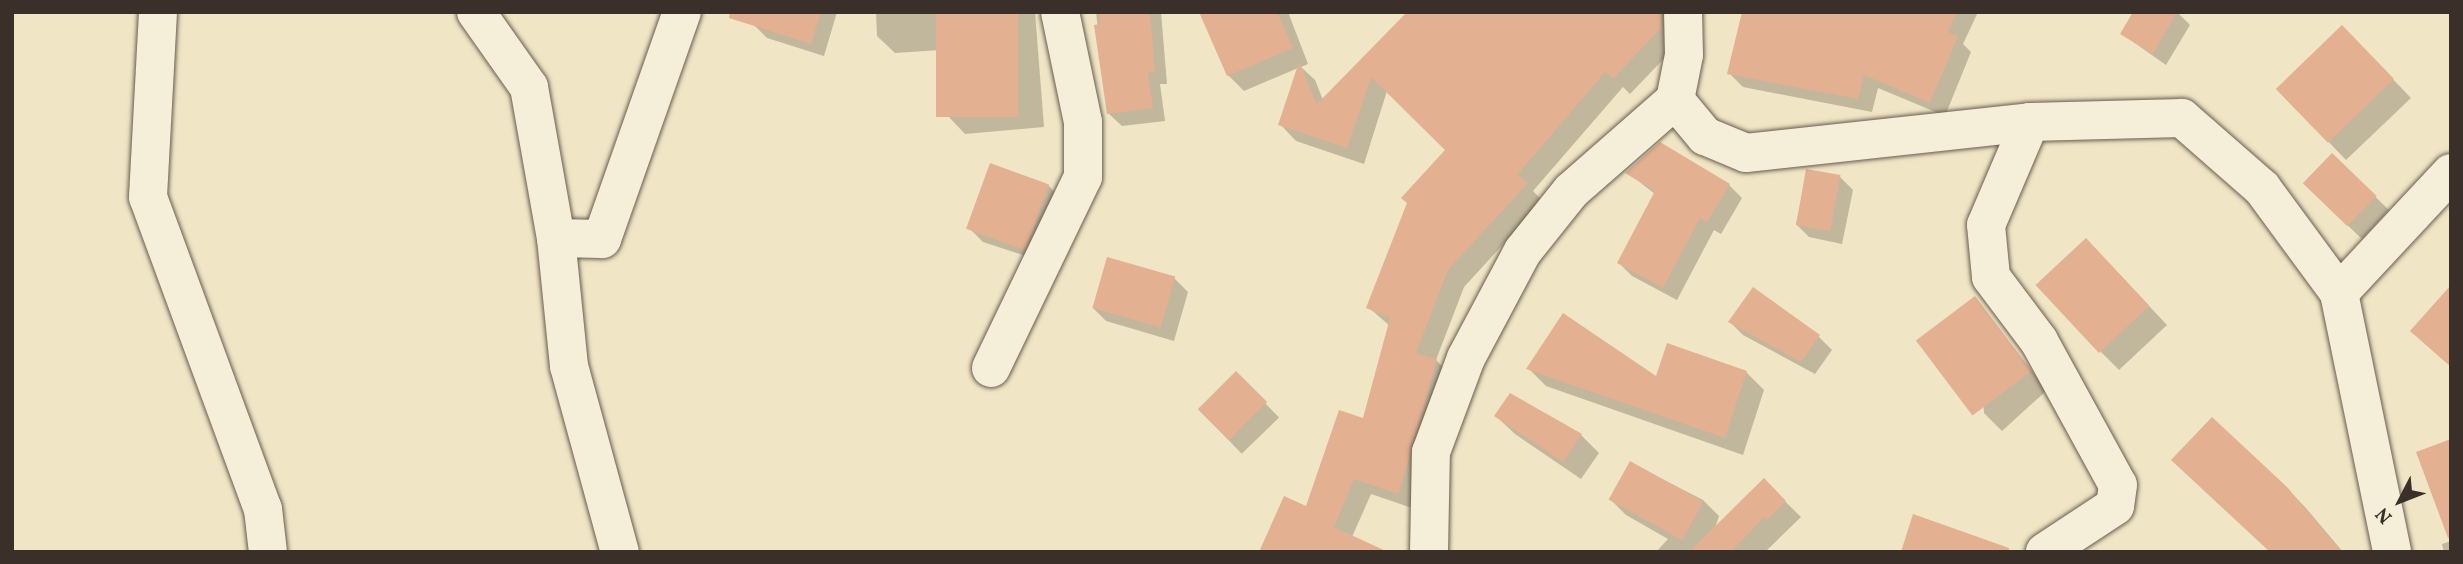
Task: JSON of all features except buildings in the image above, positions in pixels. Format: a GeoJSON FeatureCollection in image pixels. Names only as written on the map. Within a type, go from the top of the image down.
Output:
{"type":"FeatureCollection","features":[{"type":"Feature","properties":{"kind":"street"},"geometry":{"type":"LineString","coordinates":[[158,12],[148,197],[263,509],[268,552]]}},
{"type":"Feature","properties":{"kind":"street"},"geometry":{"type":"LineString","coordinates":[[476,12],[529,87],[556,239],[569,366],[620,552]]}},
{"type":"Feature","properties":{"kind":"street"},"geometry":{"type":"LineString","coordinates":[[556,239],[602,239],[682,12]]}},
{"type":"Feature","properties":{"kind":"street"},"geometry":{"type":"LineString","coordinates":[[991,368],[1083,177],[1083,122],[1060,12]]}},
{"type":"Feature","properties":{"kind":"street"},"geometry":{"type":"LineString","coordinates":[[1429,552],[1431,452],[1466,358],[1523,251],[1571,191],[1675,100],[1684,55],[1683,12]]}},
{"type":"Feature","properties":{"kind":"street"},"geometry":{"type":"LineString","coordinates":[[1675,100],[1704,136],[1746,153],[2030,122],[2182,118],[2262,188],[2339,293],[2392,552]]}},
{"type":"Feature","properties":{"kind":"street"},"geometry":{"type":"LineString","coordinates":[[2030,122],[1986,225],[1991,277],[2039,341],[2118,485],[2115,506],[2045,552]]}},
{"type":"Feature","properties":{"kind":"street"},"geometry":{"type":"LineString","coordinates":[[2339,293],[2451,173]]}}]}
